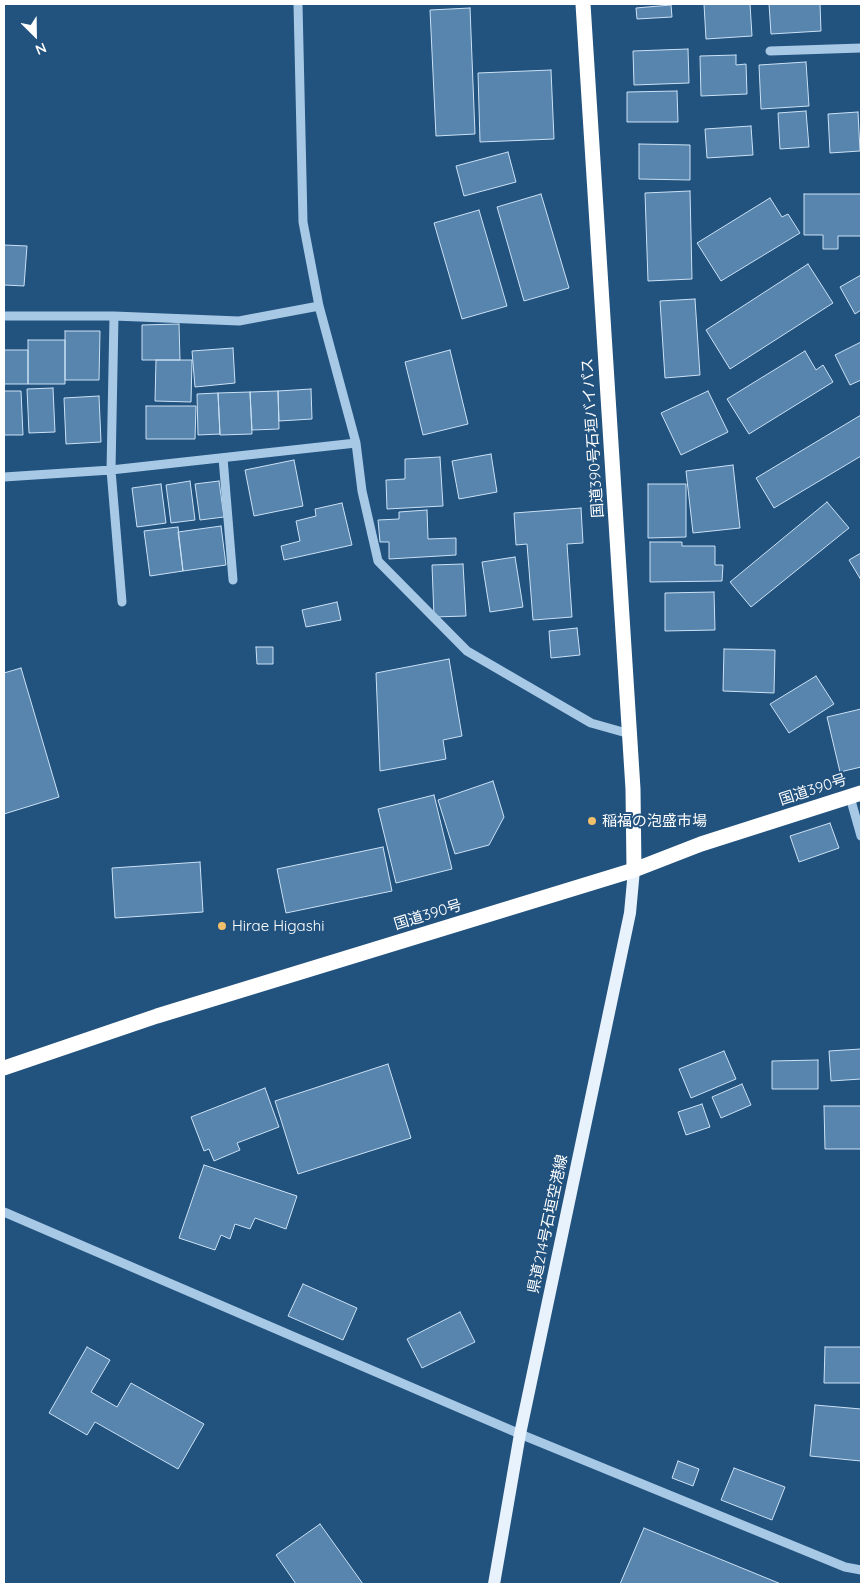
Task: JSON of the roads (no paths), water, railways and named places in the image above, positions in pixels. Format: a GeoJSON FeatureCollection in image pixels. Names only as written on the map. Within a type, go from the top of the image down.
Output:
{"type":"FeatureCollection","features":[{"type":"Feature","properties":{"kind":"highway","name":"国道390号石垣バイパス"},"geometry":{"type":"LineString","coordinates":[[583,4],[630,734],[634,870]]}},
{"type":"Feature","properties":{"kind":"highway","name":"国道390号"},"geometry":{"type":"LineString","coordinates":[[4,1068],[157,1016],[634,870],[701,844],[856,795]]}},
{"type":"Feature","properties":{"kind":"main road","name":"県道214号石垣空港線"},"geometry":{"type":"LineString","coordinates":[[494,1584],[520,1434],[627,930],[634,870]]}},
{"type":"Feature","properties":{"kind":"street"},"geometry":{"type":"LineString","coordinates":[[298,4],[302,222],[319,306],[356,443],[362,491],[378,561],[467,650],[591,723],[630,734]]}},
{"type":"Feature","properties":{"kind":"street"},"geometry":{"type":"LineString","coordinates":[[770,51],[861,48]]}},
{"type":"Feature","properties":{"kind":"street"},"geometry":{"type":"LineString","coordinates":[[4,316],[114,316],[239,321],[319,306]]}},
{"type":"Feature","properties":{"kind":"street"},"geometry":{"type":"LineString","coordinates":[[114,316],[111,470],[122,602]]}},
{"type":"Feature","properties":{"kind":"street"},"geometry":{"type":"LineString","coordinates":[[4,478],[111,470],[356,443]]}},
{"type":"Feature","properties":{"kind":"street"},"geometry":{"type":"LineString","coordinates":[[223,458],[233,580]]}},
{"type":"Feature","properties":{"kind":"street"},"geometry":{"type":"LineString","coordinates":[[856,795],[861,836]]}},
{"type":"Feature","properties":{"kind":"street"},"geometry":{"type":"LineString","coordinates":[[4,1212],[520,1434],[845,1567],[861,1570]]}},
{"type":"Feature","properties":{"kind":"place","name":"稲福の泡盛市場"},"geometry":{"type":"Point","coordinates":[592,821]}},
{"type":"Feature","properties":{"kind":"place","name":"Hirae Higashi"},"geometry":{"type":"Point","coordinates":[222,926]}}]}
